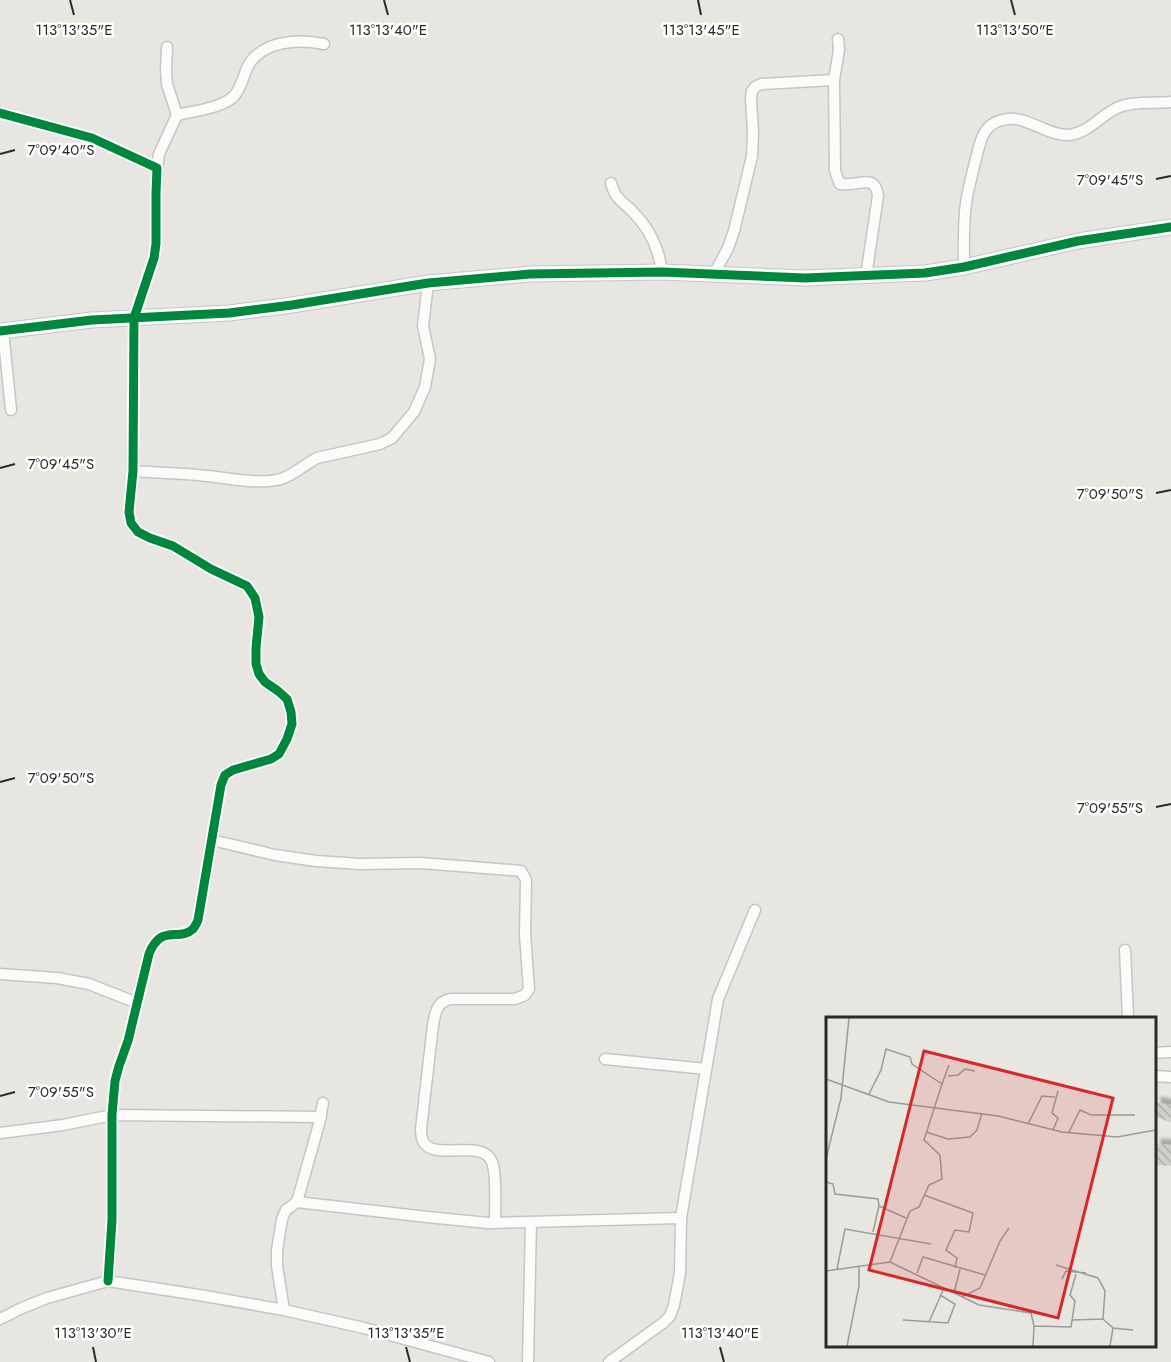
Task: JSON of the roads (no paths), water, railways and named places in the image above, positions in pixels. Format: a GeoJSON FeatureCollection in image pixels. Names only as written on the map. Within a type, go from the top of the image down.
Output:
{"type":"FeatureCollection","features":[{"type":"Feature","properties":{"kind":"street"},"geometry":{"type":"LineString","coordinates":[[838,39],[839,50],[834,80],[835,170],[840,184],[873,183],[877,188],[878,196],[866,276]]}},
{"type":"Feature","properties":{"kind":"street"},"geometry":{"type":"LineString","coordinates":[[177,115],[225,102],[234,96],[249,64],[265,49],[296,41],[324,44]]}},
{"type":"Feature","properties":{"kind":"street"},"geometry":{"type":"LineString","coordinates":[[108,1281],[112,1221],[112,1115],[115,1081],[149,954],[153,944],[160,938],[187,932],[193,929],[198,920],[221,785],[225,775],[279,754],[292,724],[287,699],[265,682],[259,674],[256,664],[259,617],[255,598],[247,586],[211,569],[174,546],[138,532],[131,523],[129,512],[133,471],[134,318],[154,258],[159,154],[177,115],[167,84],[167,47]]}},
{"type":"Feature","properties":{"kind":"street"},"geometry":{"type":"LineString","coordinates":[[714,274],[728,248],[752,156],[752,91],[761,84],[834,80]]}},
{"type":"Feature","properties":{"kind":"street"},"geometry":{"type":"LineString","coordinates":[[964,267],[966,202],[980,144],[985,131],[995,122],[1018,120],[1069,135],[1078,133],[1122,106],[1171,102]]}},
{"type":"Feature","properties":{"kind":"street"},"geometry":{"type":"LineString","coordinates":[[0,113],[92,138],[157,168]]}},
{"type":"Feature","properties":{"kind":"street"},"geometry":{"type":"LineString","coordinates":[[611,183],[614,194],[636,214],[652,239],[660,256],[662,272]]}},
{"type":"Feature","properties":{"kind":"street"},"geometry":{"type":"LineString","coordinates":[[11,410],[1,331],[92,320],[229,313],[428,283],[530,274],[662,272],[806,278],[925,273],[964,267],[1077,241],[1171,227]]}},
{"type":"Feature","properties":{"kind":"street"},"geometry":{"type":"LineString","coordinates":[[133,471],[270,480],[292,474],[317,458],[380,444],[392,438],[414,412],[425,387],[430,359],[423,326],[428,283]]}},
{"type":"Feature","properties":{"kind":"street"},"geometry":{"type":"LineString","coordinates":[[212,840],[275,855],[316,861],[351,864],[438,864],[521,871],[526,880],[525,934],[528,989],[525,995],[515,999],[451,999],[445,1000],[436,1009],[421,1129],[425,1145],[434,1149],[479,1151],[492,1159],[495,1178],[495,1223]]}},
{"type":"Feature","properties":{"kind":"street"},"geometry":{"type":"LineString","coordinates":[[609,1362],[663,1323],[670,1316],[674,1305],[680,1273],[681,1218],[718,999],[755,910]]}},
{"type":"Feature","properties":{"kind":"street"},"geometry":{"type":"LineString","coordinates":[[1125,950],[1128,1017]]}},
{"type":"Feature","properties":{"kind":"street"},"geometry":{"type":"LineString","coordinates":[[0,975],[57,978],[89,984],[137,1003]]}},
{"type":"Feature","properties":{"kind":"street"},"geometry":{"type":"LineString","coordinates":[[1156,1053],[1171,1052]]}},
{"type":"Feature","properties":{"kind":"street"},"geometry":{"type":"LineString","coordinates":[[605,1059],[705,1069]]}},
{"type":"Feature","properties":{"kind":"street"},"geometry":{"type":"LineString","coordinates":[[1156,1076],[1171,1077]]}},
{"type":"Feature","properties":{"kind":"street"},"geometry":{"type":"LineString","coordinates":[[284,1310],[277,1250],[282,1219],[286,1210],[297,1202],[323,1103]]}},
{"type":"Feature","properties":{"kind":"street"},"geometry":{"type":"LineString","coordinates":[[0,1133],[63,1125],[112,1115],[321,1117]]}},
{"type":"Feature","properties":{"kind":"street"},"geometry":{"type":"LineString","coordinates":[[297,1202],[495,1223],[681,1218]]}},
{"type":"Feature","properties":{"kind":"street"},"geometry":{"type":"LineString","coordinates":[[528,1362],[531,1222]]}},
{"type":"Feature","properties":{"kind":"street"},"geometry":{"type":"LineString","coordinates":[[0,1319],[47,1298],[108,1281],[284,1310],[364,1328],[459,1358],[489,1362]]}}]}
